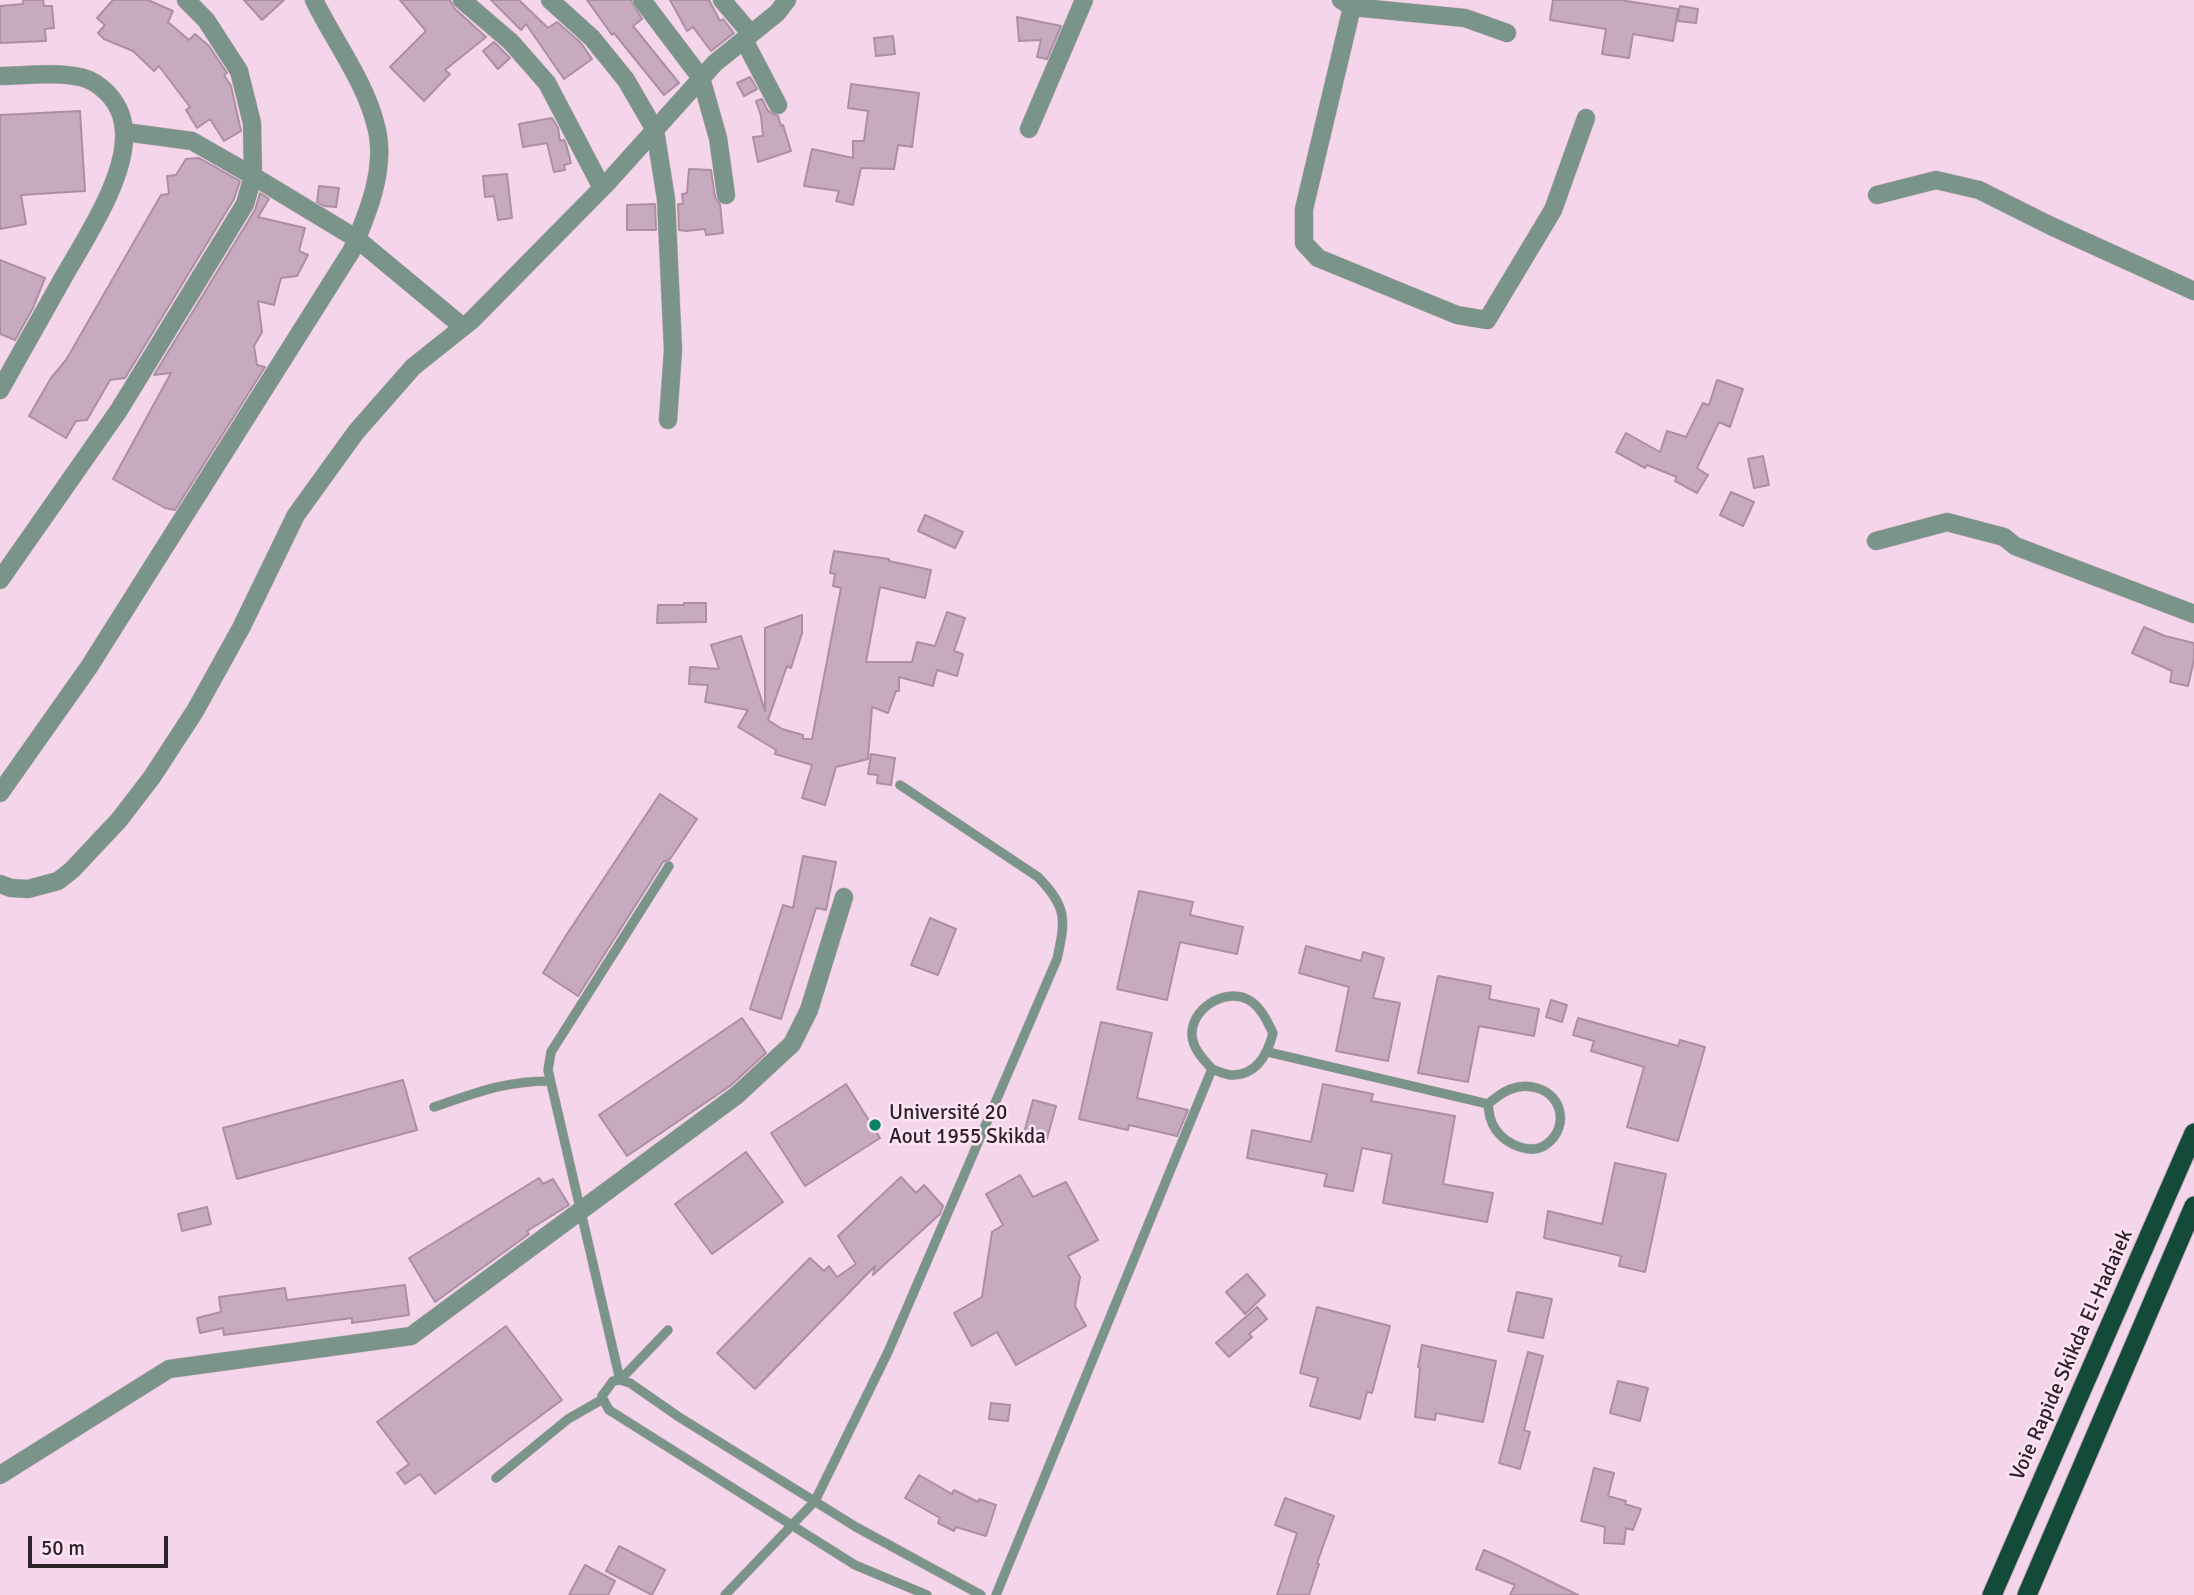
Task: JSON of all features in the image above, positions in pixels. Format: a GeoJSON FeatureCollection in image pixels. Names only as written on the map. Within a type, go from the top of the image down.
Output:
{"type":"FeatureCollection","features":[{"type":"Feature","properties":{"kind":"highway","name":"Voie Rapide Skikda El-Hadaiek"},"geometry":{"type":"LineString","coordinates":[[1993,1595],[2194,1133]]}},
{"type":"Feature","properties":{"kind":"highway"},"geometry":{"type":"LineString","coordinates":[[2026,1595],[2194,1206]]}},
{"type":"Feature","properties":{"kind":"street"},"geometry":{"type":"LineString","coordinates":[[0,580],[126,399],[245,204],[253,176],[252,123],[239,71],[206,20],[187,0]]}},
{"type":"Feature","properties":{"kind":"street"},"geometry":{"type":"LineString","coordinates":[[0,793],[89,667],[357,239],[363,225],[376,180],[379,152],[376,126],[359,83],[314,0]]}},
{"type":"Feature","properties":{"kind":"street"},"geometry":{"type":"LineString","coordinates":[[462,0],[511,42],[547,83],[602,188]]}},
{"type":"Feature","properties":{"kind":"street"},"geometry":{"type":"LineString","coordinates":[[550,0],[592,38],[626,80],[655,130],[666,199],[673,350],[667,420]]}},
{"type":"Feature","properties":{"kind":"street"},"geometry":{"type":"LineString","coordinates":[[642,0],[701,78],[718,138],[726,195]]}},
{"type":"Feature","properties":{"kind":"street"},"geometry":{"type":"LineString","coordinates":[[722,0],[747,37],[778,105]]}},
{"type":"Feature","properties":{"kind":"street"},"geometry":{"type":"LineString","coordinates":[[0,884],[28,889],[58,881],[72,870],[119,820],[152,777],[195,712],[241,628],[296,515],[356,432],[413,367],[463,327],[602,188],[715,63],[777,13],[787,0]]}},
{"type":"Feature","properties":{"kind":"street"},"geometry":{"type":"LineString","coordinates":[[1029,129],[1084,0]]}},
{"type":"Feature","properties":{"kind":"street"},"geometry":{"type":"LineString","coordinates":[[1507,33],[1465,18],[1347,4],[1304,209],[1304,243],[1318,258],[1457,315],[1487,320],[1553,211],[1586,118]]}},
{"type":"Feature","properties":{"kind":"street"},"geometry":{"type":"LineString","coordinates":[[0,76],[77,75],[94,83],[111,97],[121,111],[125,132],[113,184],[98,217],[0,390]]}},
{"type":"Feature","properties":{"kind":"street"},"geometry":{"type":"LineString","coordinates":[[125,132],[192,141],[253,176],[357,239],[463,327]]}},
{"type":"Feature","properties":{"kind":"street"},"geometry":{"type":"LineString","coordinates":[[1877,195],[1936,180],[1979,190],[2194,291]]}},
{"type":"Feature","properties":{"kind":"street"},"geometry":{"type":"LineString","coordinates":[[1876,541],[1947,522],[2004,537],[2015,546],[2194,614]]}},
{"type":"Feature","properties":{"kind":"street"},"geometry":{"type":"LineString","coordinates":[[0,1475],[169,1369],[411,1336],[737,1095],[792,1044],[809,1010],[844,897]]}},
{"type":"Feature","properties":{"kind":"lane"},"geometry":{"type":"LineString","coordinates":[[725,1595],[815,1501],[888,1352],[1057,959],[1063,933],[1063,916],[1054,894],[1038,877],[900,785]]}},
{"type":"Feature","properties":{"kind":"lane"},"geometry":{"type":"LineString","coordinates":[[620,1380],[548,1070],[551,1052],[670,866]]}},
{"type":"Feature","properties":{"kind":"lane"},"geometry":{"type":"LineString","coordinates":[[1235,996],[1247,999],[1264,1015],[1273,1033],[1268,1052],[1253,1070],[1233,1076],[1212,1069],[1198,1052],[1192,1036],[1195,1017],[1205,1007],[1222,998],[1235,996]]}},
{"type":"Feature","properties":{"kind":"lane"},"geometry":{"type":"LineString","coordinates":[[1268,1052],[1488,1104]]}},
{"type":"Feature","properties":{"kind":"lane"},"geometry":{"type":"LineString","coordinates":[[996,1595],[1212,1069]]}},
{"type":"Feature","properties":{"kind":"lane"},"geometry":{"type":"LineString","coordinates":[[434,1107],[521,1081],[550,1081]]}},
{"type":"Feature","properties":{"kind":"lane"},"geometry":{"type":"LineString","coordinates":[[1529,1086],[1548,1091],[1555,1098],[1559,1109],[1558,1131],[1547,1145],[1533,1149],[1519,1148],[1503,1138],[1494,1128],[1488,1104],[1514,1087],[1529,1086]]}},
{"type":"Feature","properties":{"kind":"lane"},"geometry":{"type":"LineString","coordinates":[[620,1380],[668,1330]]}},
{"type":"Feature","properties":{"kind":"lane"},"geometry":{"type":"LineString","coordinates":[[496,1478],[568,1419],[603,1399],[613,1381],[620,1380],[630,1383],[678,1417],[856,1527],[981,1595]]}},
{"type":"Feature","properties":{"kind":"lane"},"geometry":{"type":"LineString","coordinates":[[603,1399],[609,1409],[855,1564],[927,1595]]}},
{"type":"Feature","properties":{"kind":"building"},"geometry":{"type":"Polygon","coordinates":[[[23,0],[43,0],[44,6],[52,6],[54,28],[45,29],[46,41],[0,43],[0,6],[23,4],[23,0]]]}},
{"type":"Feature","properties":{"kind":"building"},"geometry":{"type":"Polygon","coordinates":[[[113,0],[148,0],[173,11],[168,22],[189,40],[195,34],[209,46],[227,73],[224,75],[231,86],[241,131],[224,141],[210,119],[197,128],[186,110],[190,107],[159,66],[154,71],[133,51],[104,39],[98,33],[105,25],[97,18],[113,0]]]}},
{"type":"Feature","properties":{"kind":"building"},"geometry":{"type":"Polygon","coordinates":[[[244,0],[284,0],[262,20],[244,0]]]}},
{"type":"Feature","properties":{"kind":"building"},"geometry":{"type":"Polygon","coordinates":[[[400,0],[450,0],[455,9],[486,37],[445,70],[450,74],[424,101],[390,67],[426,31],[400,0]]]}},
{"type":"Feature","properties":{"kind":"building"},"geometry":{"type":"Polygon","coordinates":[[[491,0],[519,0],[548,28],[557,22],[581,43],[592,59],[564,79],[526,24],[521,30],[491,0]]]}},
{"type":"Feature","properties":{"kind":"building"},"geometry":{"type":"Polygon","coordinates":[[[587,0],[631,0],[642,19],[633,26],[679,83],[664,95],[614,33],[612,35],[587,0]]]}},
{"type":"Feature","properties":{"kind":"building"},"geometry":{"type":"Polygon","coordinates":[[[670,0],[709,0],[720,21],[723,19],[734,33],[711,51],[693,27],[687,31],[670,0]]]}},
{"type":"Feature","properties":{"kind":"building"},"geometry":{"type":"Polygon","coordinates":[[[1553,0],[1620,0],[1678,9],[1673,41],[1633,34],[1629,58],[1602,54],[1606,29],[1550,20],[1553,0]]]}},
{"type":"Feature","properties":{"kind":"building"},"geometry":{"type":"Polygon","coordinates":[[[1680,6],[1698,9],[1696,23],[1677,21],[1680,6]]]}},
{"type":"Feature","properties":{"kind":"building"},"geometry":{"type":"Polygon","coordinates":[[[1017,17],[1061,26],[1047,59],[1037,57],[1041,40],[1019,41],[1017,17]]]}},
{"type":"Feature","properties":{"kind":"building"},"geometry":{"type":"Polygon","coordinates":[[[893,36],[895,54],[876,56],[874,38],[893,36]]]}},
{"type":"Feature","properties":{"kind":"building"},"geometry":{"type":"Polygon","coordinates":[[[494,42],[510,58],[498,69],[483,51],[494,42]]]}},
{"type":"Feature","properties":{"kind":"building"},"geometry":{"type":"Polygon","coordinates":[[[750,77],[757,89],[744,96],[737,83],[750,77]]]}},
{"type":"Feature","properties":{"kind":"building"},"geometry":{"type":"Polygon","coordinates":[[[851,84],[919,93],[912,147],[898,145],[894,169],[861,168],[853,205],[836,201],[839,191],[804,186],[812,149],[853,158],[853,141],[864,141],[868,111],[848,108],[851,84]]]}},
{"type":"Feature","properties":{"kind":"building"},"geometry":{"type":"Polygon","coordinates":[[[762,99],[768,111],[778,116],[791,151],[758,162],[753,137],[763,136],[756,101],[762,99]]]}},
{"type":"Feature","properties":{"kind":"building"},"geometry":{"type":"Polygon","coordinates":[[[80,111],[85,191],[21,195],[26,224],[0,229],[0,115],[80,111]]]}},
{"type":"Feature","properties":{"kind":"building"},"geometry":{"type":"Polygon","coordinates":[[[552,118],[558,128],[560,141],[564,140],[566,144],[571,163],[564,165],[565,170],[554,172],[547,143],[523,147],[519,124],[552,118]]]}},
{"type":"Feature","properties":{"kind":"building"},"geometry":{"type":"Polygon","coordinates":[[[199,158],[240,181],[234,199],[125,378],[110,380],[87,420],[76,421],[66,438],[29,416],[51,378],[66,360],[161,195],[169,194],[167,176],[176,175],[186,159],[199,158]]]}},
{"type":"Feature","properties":{"kind":"building"},"geometry":{"type":"Polygon","coordinates":[[[689,169],[711,170],[715,197],[720,204],[723,233],[706,235],[705,229],[679,230],[678,204],[683,204],[682,194],[687,193],[689,169]]]}},
{"type":"Feature","properties":{"kind":"building"},"geometry":{"type":"Polygon","coordinates":[[[507,174],[512,218],[498,220],[494,196],[485,197],[483,176],[507,174]]]}},
{"type":"Feature","properties":{"kind":"building"},"geometry":{"type":"Polygon","coordinates":[[[319,186],[339,188],[336,207],[317,202],[319,186]]]}},
{"type":"Feature","properties":{"kind":"building"},"geometry":{"type":"Polygon","coordinates":[[[260,193],[269,199],[258,217],[305,228],[299,251],[308,255],[297,276],[281,278],[274,305],[258,301],[262,332],[254,346],[257,365],[265,367],[175,510],[165,508],[113,479],[171,373],[154,375],[255,210],[260,193]]]}},
{"type":"Feature","properties":{"kind":"building"},"geometry":{"type":"Polygon","coordinates":[[[655,204],[656,230],[627,230],[627,205],[655,204]]]}},
{"type":"Feature","properties":{"kind":"building"},"geometry":{"type":"Polygon","coordinates":[[[0,260],[45,278],[33,308],[15,340],[0,334],[0,260]]]}},
{"type":"Feature","properties":{"kind":"building"},"geometry":{"type":"Polygon","coordinates":[[[1717,380],[1743,389],[1730,427],[1719,422],[1697,468],[1708,475],[1697,493],[1675,481],[1677,477],[1647,465],[1645,468],[1616,452],[1626,433],[1660,452],[1667,431],[1686,437],[1703,403],[1709,405],[1717,380]]]}},
{"type":"Feature","properties":{"kind":"building"},"geometry":{"type":"Polygon","coordinates":[[[1763,456],[1769,485],[1754,488],[1748,459],[1763,456]]]}},
{"type":"Feature","properties":{"kind":"building"},"geometry":{"type":"Polygon","coordinates":[[[1731,492],[1754,502],[1743,526],[1720,515],[1731,492]]]}},
{"type":"Feature","properties":{"kind":"building"},"geometry":{"type":"Polygon","coordinates":[[[925,515],[963,532],[955,548],[918,531],[925,515]]]}},
{"type":"Feature","properties":{"kind":"building"},"geometry":{"type":"Polygon","coordinates":[[[834,551],[889,559],[931,570],[925,598],[880,587],[866,662],[912,662],[917,642],[935,646],[947,612],[965,618],[954,651],[963,654],[957,676],[937,670],[933,686],[899,677],[899,691],[896,691],[888,713],[872,707],[868,759],[836,767],[825,805],[802,798],[812,765],[775,754],[776,750],[738,727],[748,710],[705,702],[708,685],[689,684],[690,667],[719,669],[711,645],[741,636],[765,711],[765,628],[802,615],[802,633],[791,668],[787,666],[768,720],[782,729],[803,735],[803,739],[812,739],[841,588],[833,586],[835,574],[830,573],[834,551]]]}},
{"type":"Feature","properties":{"kind":"building"},"geometry":{"type":"Polygon","coordinates":[[[706,603],[706,622],[657,623],[658,605],[706,603]]]}},
{"type":"Feature","properties":{"kind":"building"},"geometry":{"type":"Polygon","coordinates":[[[2144,627],[2165,636],[2194,643],[2194,660],[2188,686],[2170,682],[2172,671],[2132,653],[2144,627]]]}},
{"type":"Feature","properties":{"kind":"building"},"geometry":{"type":"Polygon","coordinates":[[[871,754],[895,758],[891,785],[877,783],[878,775],[868,774],[871,754]]]}},
{"type":"Feature","properties":{"kind":"building"},"geometry":{"type":"Polygon","coordinates":[[[660,794],[697,819],[670,859],[663,862],[578,996],[543,973],[660,794]]]}},
{"type":"Feature","properties":{"kind":"building"},"geometry":{"type":"Polygon","coordinates":[[[803,856],[836,862],[826,910],[816,908],[781,1019],[750,1009],[783,905],[793,908],[803,856]]]}},
{"type":"Feature","properties":{"kind":"building"},"geometry":{"type":"Polygon","coordinates":[[[1139,891],[1193,902],[1190,915],[1243,927],[1237,954],[1180,942],[1167,1000],[1117,989],[1139,891]]]}},
{"type":"Feature","properties":{"kind":"building"},"geometry":{"type":"Polygon","coordinates":[[[930,918],[956,929],[938,975],[911,965],[930,918]]]}},
{"type":"Feature","properties":{"kind":"building"},"geometry":{"type":"Polygon","coordinates":[[[1306,946],[1361,961],[1363,952],[1384,958],[1373,998],[1400,1003],[1388,1061],[1336,1051],[1349,987],[1299,973],[1306,946]]]}},
{"type":"Feature","properties":{"kind":"building"},"geometry":{"type":"Polygon","coordinates":[[[1438,976],[1491,986],[1489,999],[1539,1009],[1534,1036],[1479,1026],[1468,1082],[1418,1073],[1438,976]]]}},
{"type":"Feature","properties":{"kind":"building"},"geometry":{"type":"Polygon","coordinates":[[[1551,1000],[1567,1005],[1562,1022],[1546,1017],[1551,1000]]]}},
{"type":"Feature","properties":{"kind":"building"},"geometry":{"type":"Polygon","coordinates":[[[742,1018],[766,1053],[730,1086],[627,1156],[599,1115],[742,1018]]]}},
{"type":"Feature","properties":{"kind":"building"},"geometry":{"type":"Polygon","coordinates":[[[1578,1018],[1678,1046],[1680,1040],[1705,1047],[1678,1141],[1627,1127],[1644,1067],[1591,1051],[1594,1041],[1573,1035],[1578,1018]]]}},
{"type":"Feature","properties":{"kind":"building"},"geometry":{"type":"Polygon","coordinates":[[[1101,1022],[1152,1033],[1137,1098],[1188,1110],[1177,1136],[1129,1125],[1128,1130],[1079,1119],[1101,1022]]]}},
{"type":"Feature","properties":{"kind":"building"},"geometry":{"type":"Polygon","coordinates":[[[403,1080],[417,1130],[237,1179],[223,1128],[403,1080]]]}},
{"type":"Feature","properties":{"kind":"building"},"geometry":{"type":"Polygon","coordinates":[[[846,1084],[880,1138],[805,1186],[771,1133],[846,1084]]]}},
{"type":"Feature","properties":{"kind":"building"},"geometry":{"type":"Polygon","coordinates":[[[1323,1084],[1373,1094],[1371,1101],[1455,1116],[1443,1184],[1493,1193],[1487,1222],[1383,1203],[1392,1154],[1362,1148],[1353,1191],[1324,1186],[1327,1174],[1247,1158],[1252,1130],[1311,1142],[1323,1084]]]}},
{"type":"Feature","properties":{"kind":"building"},"geometry":{"type":"Polygon","coordinates":[[[1033,1100],[1056,1106],[1046,1142],[1023,1136],[1033,1100]]]}},
{"type":"Feature","properties":{"kind":"building"},"geometry":{"type":"Polygon","coordinates":[[[746,1152],[783,1202],[712,1254],[675,1204],[746,1152]]]}},
{"type":"Feature","properties":{"kind":"building"},"geometry":{"type":"Polygon","coordinates":[[[1615,1163],[1666,1174],[1645,1272],[1619,1266],[1621,1256],[1544,1238],[1548,1211],[1602,1224],[1615,1163]]]}},
{"type":"Feature","properties":{"kind":"building"},"geometry":{"type":"Polygon","coordinates":[[[1020,1175],[1033,1197],[1066,1182],[1098,1240],[1068,1256],[1080,1277],[1075,1306],[1086,1326],[1016,1365],[997,1332],[972,1346],[954,1313],[982,1297],[992,1232],[1003,1225],[986,1194],[1020,1175]]]}},
{"type":"Feature","properties":{"kind":"building"},"geometry":{"type":"Polygon","coordinates":[[[901,1177],[916,1193],[924,1185],[943,1206],[940,1214],[873,1275],[875,1266],[755,1389],[717,1353],[810,1258],[824,1271],[829,1266],[837,1277],[856,1264],[838,1236],[901,1177]]]}},
{"type":"Feature","properties":{"kind":"building"},"geometry":{"type":"Polygon","coordinates":[[[539,1178],[543,1184],[553,1179],[569,1205],[527,1231],[529,1234],[435,1302],[409,1258],[539,1178]]]}},
{"type":"Feature","properties":{"kind":"building"},"geometry":{"type":"Polygon","coordinates":[[[207,1207],[211,1224],[182,1231],[178,1214],[207,1207]]]}},
{"type":"Feature","properties":{"kind":"building"},"geometry":{"type":"Polygon","coordinates":[[[1247,1274],[1265,1295],[1245,1314],[1226,1292],[1247,1274]]]}},
{"type":"Feature","properties":{"kind":"building"},"geometry":{"type":"Polygon","coordinates":[[[405,1285],[409,1315],[352,1323],[352,1318],[224,1335],[223,1328],[200,1333],[197,1318],[221,1312],[219,1297],[285,1288],[287,1300],[405,1285]]]}},
{"type":"Feature","properties":{"kind":"building"},"geometry":{"type":"Polygon","coordinates":[[[1517,1292],[1552,1299],[1543,1338],[1508,1331],[1517,1292]]]}},
{"type":"Feature","properties":{"kind":"building"},"geometry":{"type":"Polygon","coordinates":[[[1257,1307],[1267,1319],[1249,1334],[1252,1337],[1229,1357],[1216,1343],[1257,1307]]]}},
{"type":"Feature","properties":{"kind":"building"},"geometry":{"type":"Polygon","coordinates":[[[1317,1307],[1390,1326],[1372,1393],[1367,1392],[1360,1419],[1310,1406],[1318,1378],[1300,1373],[1317,1307]]]}},
{"type":"Feature","properties":{"kind":"building"},"geometry":{"type":"Polygon","coordinates":[[[506,1326],[562,1400],[435,1494],[420,1474],[405,1484],[397,1473],[409,1464],[377,1422],[506,1326]]]}},
{"type":"Feature","properties":{"kind":"building"},"geometry":{"type":"Polygon","coordinates":[[[1422,1345],[1496,1361],[1483,1422],[1436,1413],[1435,1420],[1415,1417],[1422,1345]]]}},
{"type":"Feature","properties":{"kind":"building"},"geometry":{"type":"Polygon","coordinates":[[[1528,1352],[1543,1356],[1524,1430],[1530,1432],[1520,1469],[1499,1463],[1528,1352]]]}},
{"type":"Feature","properties":{"kind":"building"},"geometry":{"type":"Polygon","coordinates":[[[1618,1381],[1648,1388],[1640,1421],[1610,1413],[1618,1381]]]}},
{"type":"Feature","properties":{"kind":"building"},"geometry":{"type":"Polygon","coordinates":[[[991,1403],[1010,1405],[1008,1421],[989,1419],[991,1403]]]}},
{"type":"Feature","properties":{"kind":"building"},"geometry":{"type":"Polygon","coordinates":[[[1594,1468],[1614,1473],[1608,1496],[1641,1509],[1633,1530],[1626,1528],[1624,1544],[1604,1543],[1605,1527],[1581,1521],[1594,1468]]]}},
{"type":"Feature","properties":{"kind":"building"},"geometry":{"type":"Polygon","coordinates":[[[919,1475],[952,1494],[954,1490],[978,1502],[979,1499],[996,1505],[986,1536],[956,1527],[954,1531],[938,1523],[940,1518],[905,1498],[919,1475]]]}},
{"type":"Feature","properties":{"kind":"building"},"geometry":{"type":"Polygon","coordinates":[[[1285,1498],[1334,1516],[1309,1595],[1277,1595],[1297,1533],[1275,1525],[1285,1498]]]}},
{"type":"Feature","properties":{"kind":"building"},"geometry":{"type":"Polygon","coordinates":[[[619,1546],[665,1570],[652,1595],[606,1571],[619,1546]]]}},
{"type":"Feature","properties":{"kind":"building"},"geometry":{"type":"Polygon","coordinates":[[[1484,1550],[1578,1595],[1510,1595],[1515,1585],[1476,1569],[1484,1550]]]}},
{"type":"Feature","properties":{"kind":"building"},"geometry":{"type":"Polygon","coordinates":[[[585,1565],[615,1581],[608,1595],[569,1595],[585,1565]]]}},
{"type":"Feature","properties":{"kind":"place","name":"Université 20 Aout 1955 Skikda"},"geometry":{"type":"Point","coordinates":[875,1125]}}]}
